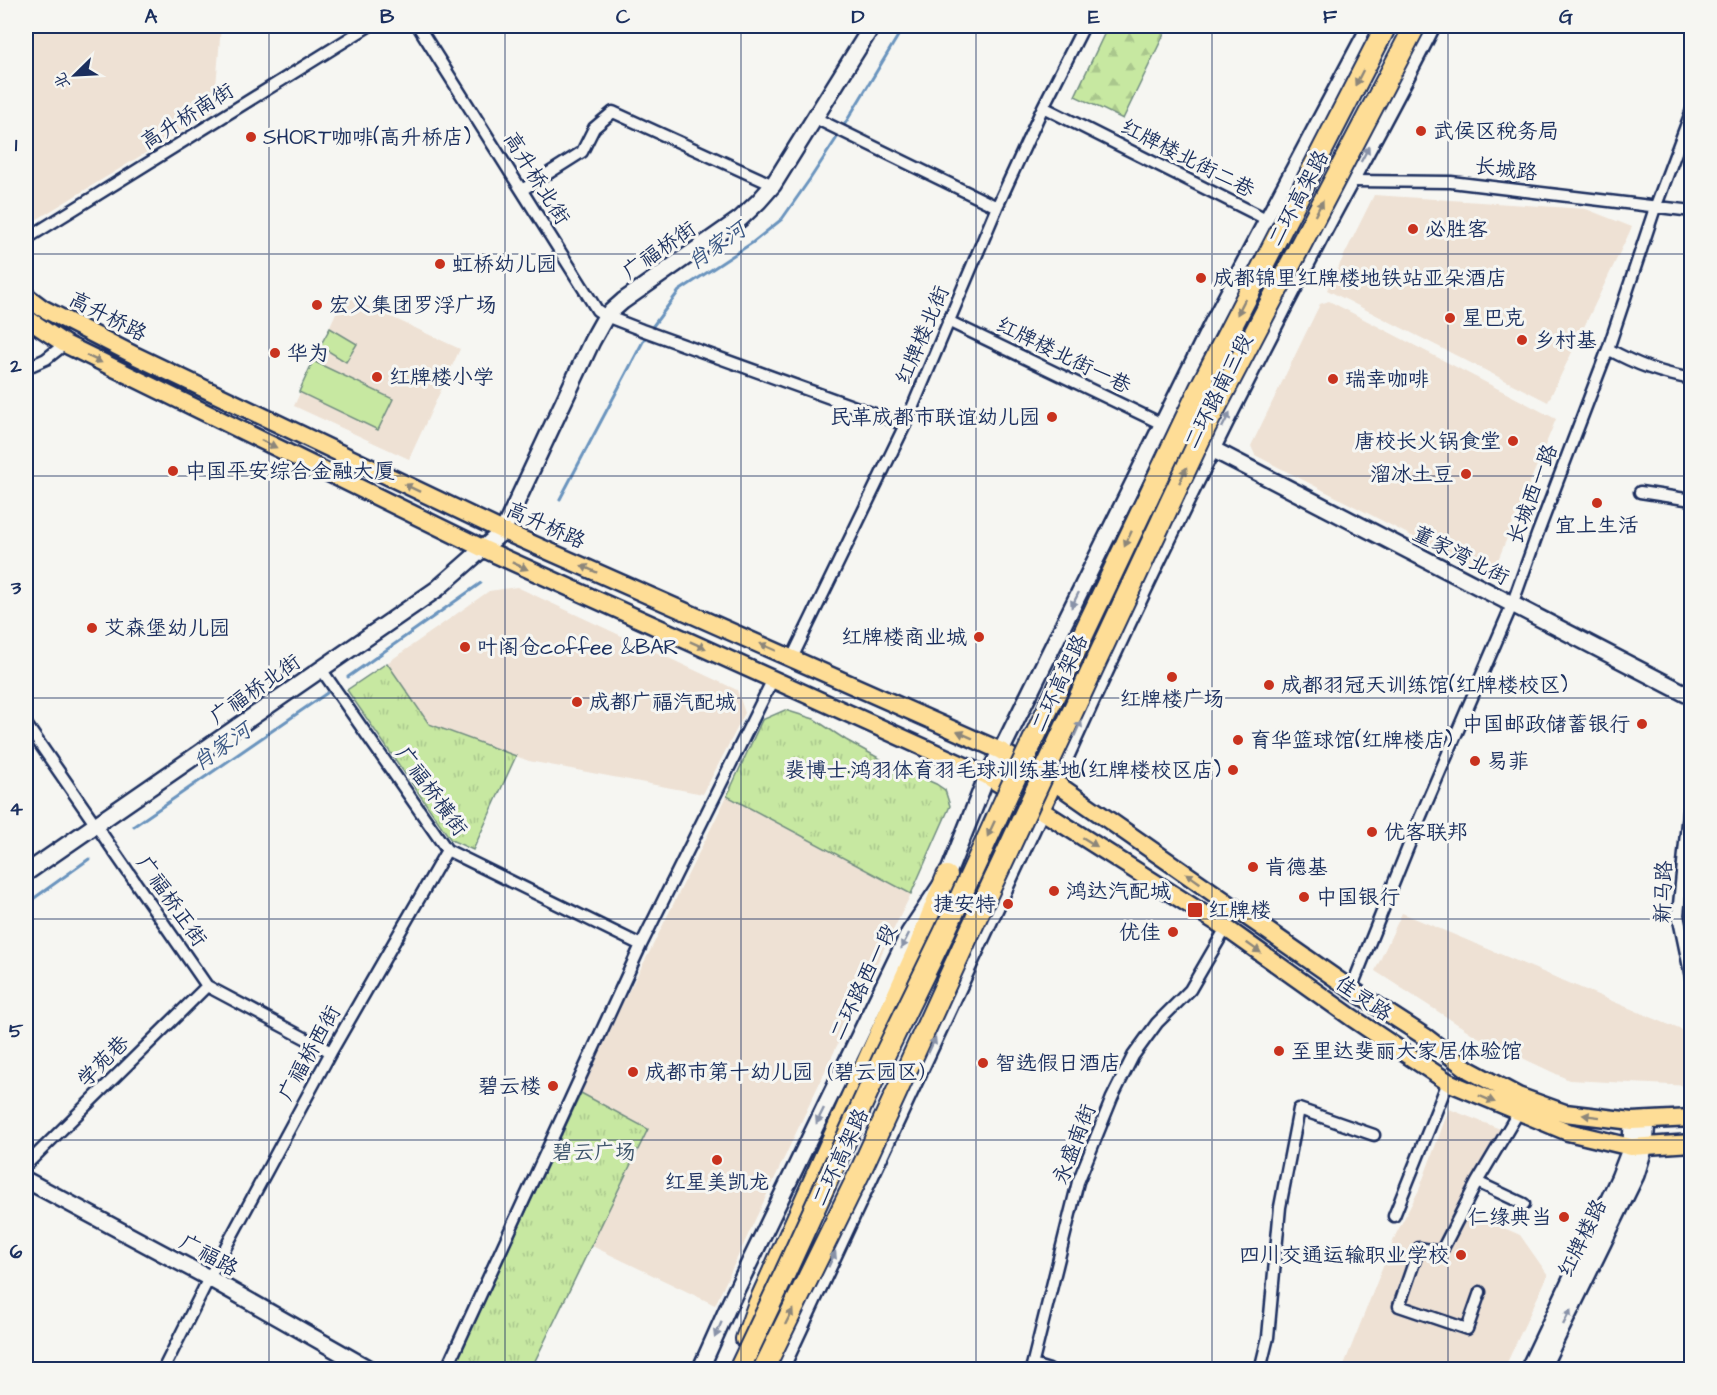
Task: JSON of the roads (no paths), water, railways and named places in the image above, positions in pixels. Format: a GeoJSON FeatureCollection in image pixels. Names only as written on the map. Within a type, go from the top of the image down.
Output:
{"type":"FeatureCollection","features":[{"type":"Feature","properties":{"kind":"highway","name":"二环高架路"},"geometry":{"type":"LineString","coordinates":[[737,1370],[785,1273],[886,1052],[1200,388],[1386,26]]}},
{"type":"Feature","properties":{"kind":"highway","name":"二环高架路"},"geometry":{"type":"LineString","coordinates":[[763,1370],[861,1170],[1206,426],[1415,26]]}},
{"type":"Feature","properties":{"kind":"highway"},"geometry":{"type":"LineString","coordinates":[[737,1370],[759,1303],[919,947],[947,876]]}},
{"type":"Feature","properties":{"kind":"main road","name":"广福桥街"},"geometry":{"type":"LineString","coordinates":[[503,531],[596,332],[606,316],[623,301],[740,219],[759,201],[773,185],[872,26]]}},
{"type":"Feature","properties":{"kind":"main road","name":"二环路南三段"},"geometry":{"type":"LineString","coordinates":[[987,776],[1211,326],[1370,26]]}},
{"type":"Feature","properties":{"kind":"main road","name":"二环路南三段"},"geometry":{"type":"LineString","coordinates":[[1054,782],[1212,449],[1315,246],[1432,26]]}},
{"type":"Feature","properties":{"kind":"main road","name":"高升桥路"},"geometry":{"type":"LineString","coordinates":[[26,296],[42,308],[136,356],[503,531],[1001,751],[1054,782]]}},
{"type":"Feature","properties":{"kind":"main road","name":"高升桥路"},"geometry":{"type":"LineString","coordinates":[[26,318],[65,344],[484,549],[987,776],[1041,810]]}},
{"type":"Feature","properties":{"kind":"main road","name":"董家湾北街"},"geometry":{"type":"LineString","coordinates":[[1212,449],[1692,697]]}},
{"type":"Feature","properties":{"kind":"main road","name":"广福桥北街"},"geometry":{"type":"LineString","coordinates":[[26,873],[437,589],[503,531]]}},
{"type":"Feature","properties":{"kind":"main road","name":"二环路西一段"},"geometry":{"type":"LineString","coordinates":[[700,1370],[730,1303],[909,933],[947,876],[987,776]]}},
{"type":"Feature","properties":{"kind":"main road"},"geometry":{"type":"LineString","coordinates":[[780,1370],[1054,782]]}},
{"type":"Feature","properties":{"kind":"main road","name":"佳灵路"},"geometry":{"type":"LineString","coordinates":[[1054,782],[1351,989],[1427,1038],[1469,1070],[1518,1096],[1565,1113],[1640,1121],[1692,1118]]}},
{"type":"Feature","properties":{"kind":"main road","name":"佳灵路"},"geometry":{"type":"LineString","coordinates":[[1041,810],[1226,928],[1351,1017],[1448,1082],[1568,1132],[1638,1146],[1692,1143]]}},
{"type":"Feature","properties":{"kind":"main road","name":"红牌楼路"},"geometry":{"type":"LineString","coordinates":[[1541,1370],[1636,1175],[1640,1121]]}},
{"type":"Feature","properties":{"kind":"main road","name":"红牌楼路"},"geometry":{"type":"LineString","coordinates":[[1528,1370],[1619,1178],[1638,1146]]}},
{"type":"Feature","properties":{"kind":"main road","name":"广福路"},"geometry":{"type":"LineString","coordinates":[[26,1180],[209,1278],[370,1370]]}},
{"type":"Feature","properties":{"kind":"street","name":"高升桥南街"},"geometry":{"type":"LineString","coordinates":[[26,239],[369,26]]}},
{"type":"Feature","properties":{"kind":"street","name":"高升桥北街"},"geometry":{"type":"LineString","coordinates":[[418,26],[597,310],[606,316],[642,330],[905,425]]}},
{"type":"Feature","properties":{"kind":"street","name":"红牌楼北街"},"geometry":{"type":"LineString","coordinates":[[792,658],[905,425],[997,207],[1043,107],[1084,26]]}},
{"type":"Feature","properties":{"kind":"street","name":"红牌楼北街二巷"},"geometry":{"type":"LineString","coordinates":[[1043,107],[1315,246]]}},
{"type":"Feature","properties":{"kind":"street","name":"长城西一路"},"geometry":{"type":"LineString","coordinates":[[1351,989],[1421,814],[1512,605],[1608,349],[1655,208],[1692,110]]}},
{"type":"Feature","properties":{"kind":"street"},"geometry":{"type":"LineString","coordinates":[[522,190],[582,152],[594,128],[613,112],[773,185]]}},
{"type":"Feature","properties":{"kind":"street"},"geometry":{"type":"LineString","coordinates":[[814,118],[997,207]]}},
{"type":"Feature","properties":{"kind":"street","name":"长城路"},"geometry":{"type":"LineString","coordinates":[[1351,181],[1451,182],[1692,211]]}},
{"type":"Feature","properties":{"kind":"street","name":"红牌楼北街一巷"},"geometry":{"type":"LineString","coordinates":[[948,321],[1162,424]]}},
{"type":"Feature","properties":{"kind":"street"},"geometry":{"type":"LineString","coordinates":[[26,368],[46,359],[65,344]]}},
{"type":"Feature","properties":{"kind":"street"},"geometry":{"type":"LineString","coordinates":[[1608,349],[1630,361],[1663,374],[1692,380]]}},
{"type":"Feature","properties":{"kind":"street"},"geometry":{"type":"LineString","coordinates":[[1640,492],[1692,500]]}},
{"type":"Feature","properties":{"kind":"street","name":"广福桥横街"},"geometry":{"type":"LineString","coordinates":[[321,669],[447,850],[641,945]]}},
{"type":"Feature","properties":{"kind":"street"},"geometry":{"type":"LineString","coordinates":[[446,1370],[641,945],[773,679]]}},
{"type":"Feature","properties":{"kind":"street","name":"广福桥正街"},"geometry":{"type":"LineString","coordinates":[[26,724],[207,986],[331,1052]]}},
{"type":"Feature","properties":{"kind":"street","name":"新马路"},"geometry":{"type":"LineString","coordinates":[[1692,803],[1688,812],[1678,915],[1692,982]]}},
{"type":"Feature","properties":{"kind":"street","name":"广福桥西街"},"geometry":{"type":"LineString","coordinates":[[163,1370],[209,1278],[331,1052],[447,850]]}},
{"type":"Feature","properties":{"kind":"street","name":"永盛南街"},"geometry":{"type":"LineString","coordinates":[[1032,1367],[1078,1182],[1112,1098],[1132,1056],[1158,1023],[1190,990],[1226,928]]}},
{"type":"Feature","properties":{"kind":"street","name":"学苑巷"},"geometry":{"type":"LineString","coordinates":[[26,1165],[207,986]]}},
{"type":"Feature","properties":{"kind":"street"},"geometry":{"type":"LineString","coordinates":[[1394,1216],[1448,1082]]}},
{"type":"Feature","properties":{"kind":"street"},"geometry":{"type":"LineString","coordinates":[[1260,1370],[1268,1337],[1280,1208],[1299,1109],[1374,1135]]}},
{"type":"Feature","properties":{"kind":"street"},"geometry":{"type":"LineString","coordinates":[[1480,1292],[1467,1329],[1400,1306],[1419,1248],[1441,1252],[1477,1182],[1518,1113]]}},
{"type":"Feature","properties":{"kind":"street"},"geometry":{"type":"LineString","coordinates":[[1477,1182],[1524,1204]]}},
{"type":"Feature","properties":{"kind":"street"},"geometry":{"type":"LineString","coordinates":[[1032,1367],[1049,1370]]}},
{"type":"Feature","properties":{"kind":"waterway","name":"肖家河"},"geometry":{"type":"LineString","coordinates":[[843,127],[904,26]]}},
{"type":"Feature","properties":{"kind":"waterway","name":"肖家河"},"geometry":{"type":"LineString","coordinates":[[560,499],[647,334],[679,291],[752,243],[782,219],[840,133]]}},
{"type":"Feature","properties":{"kind":"waterway","name":"肖家河"},"geometry":{"type":"LineString","coordinates":[[348,677],[481,583]]}},
{"type":"Feature","properties":{"kind":"waterway","name":"肖家河"},"geometry":{"type":"LineString","coordinates":[[134,826],[327,693]]}},
{"type":"Feature","properties":{"kind":"waterway","name":"肖家河"},"geometry":{"type":"LineString","coordinates":[[26,904],[89,859]]}},
{"type":"Feature","properties":{"kind":"place","name":"武侯区税务局"},"geometry":{"type":"Point","coordinates":[1421,131]}},
{"type":"Feature","properties":{"kind":"place","name":"SHORT咖啡(高升桥店)"},"geometry":{"type":"Point","coordinates":[251,137]}},
{"type":"Feature","properties":{"kind":"place","name":"必胜客"},"geometry":{"type":"Point","coordinates":[1413,229]}},
{"type":"Feature","properties":{"kind":"place","name":"虹桥幼儿园"},"geometry":{"type":"Point","coordinates":[440,264]}},
{"type":"Feature","properties":{"kind":"place","name":"成都锦里红牌楼地铁站亚朵酒店"},"geometry":{"type":"Point","coordinates":[1201,278]}},
{"type":"Feature","properties":{"kind":"place","name":"宏义集团罗浮广场"},"geometry":{"type":"Point","coordinates":[317,305]}},
{"type":"Feature","properties":{"kind":"place","name":"星巴克"},"geometry":{"type":"Point","coordinates":[1450,318]}},
{"type":"Feature","properties":{"kind":"place","name":"乡村基"},"geometry":{"type":"Point","coordinates":[1522,340]}},
{"type":"Feature","properties":{"kind":"place","name":"华为"},"geometry":{"type":"Point","coordinates":[275,353]}},
{"type":"Feature","properties":{"kind":"place","name":"红牌楼小学"},"geometry":{"type":"Point","coordinates":[377,377]}},
{"type":"Feature","properties":{"kind":"place","name":"瑞幸咖啡"},"geometry":{"type":"Point","coordinates":[1333,379]}},
{"type":"Feature","properties":{"kind":"place","name":"民革成都市联谊幼儿园"},"geometry":{"type":"Point","coordinates":[1052,417]}},
{"type":"Feature","properties":{"kind":"place","name":"唐校长火锅食堂"},"geometry":{"type":"Point","coordinates":[1513,441]}},
{"type":"Feature","properties":{"kind":"place","name":"中国平安综合金融大厦"},"geometry":{"type":"Point","coordinates":[173,471]}},
{"type":"Feature","properties":{"kind":"place","name":"溜冰土豆"},"geometry":{"type":"Point","coordinates":[1466,474]}},
{"type":"Feature","properties":{"kind":"place","name":"宜上生活"},"geometry":{"type":"Point","coordinates":[1597,503]}},
{"type":"Feature","properties":{"kind":"place","name":"艾森堡幼儿园"},"geometry":{"type":"Point","coordinates":[92,628]}},
{"type":"Feature","properties":{"kind":"place","name":"红牌楼商业城"},"geometry":{"type":"Point","coordinates":[979,637]}},
{"type":"Feature","properties":{"kind":"place","name":"叶阁仓coffee &BAR"},"geometry":{"type":"Point","coordinates":[465,647]}},
{"type":"Feature","properties":{"kind":"place","name":"红牌楼广场"},"geometry":{"type":"Point","coordinates":[1172,677]}},
{"type":"Feature","properties":{"kind":"place","name":"成都羽冠天训练馆(红牌楼校区)"},"geometry":{"type":"Point","coordinates":[1269,685]}},
{"type":"Feature","properties":{"kind":"place","name":"成都广福汽配城"},"geometry":{"type":"Point","coordinates":[577,702]}},
{"type":"Feature","properties":{"kind":"place","name":"中国邮政储蓄银行"},"geometry":{"type":"Point","coordinates":[1642,724]}},
{"type":"Feature","properties":{"kind":"place","name":"育华篮球馆(红牌楼店)"},"geometry":{"type":"Point","coordinates":[1238,740]}},
{"type":"Feature","properties":{"kind":"place","name":"易菲"},"geometry":{"type":"Point","coordinates":[1475,761]}},
{"type":"Feature","properties":{"kind":"place","name":"裴博士·鸿羽体育羽毛球训练基地(红牌楼校区店)"},"geometry":{"type":"Point","coordinates":[1233,770]}},
{"type":"Feature","properties":{"kind":"place","name":"优客联邦"},"geometry":{"type":"Point","coordinates":[1372,832]}},
{"type":"Feature","properties":{"kind":"place","name":"肯德基"},"geometry":{"type":"Point","coordinates":[1253,867]}},
{"type":"Feature","properties":{"kind":"place","name":"鸿达汽配城"},"geometry":{"type":"Point","coordinates":[1054,891]}},
{"type":"Feature","properties":{"kind":"place","name":"中国银行"},"geometry":{"type":"Point","coordinates":[1304,897]}},
{"type":"Feature","properties":{"kind":"place","name":"捷安特"},"geometry":{"type":"Point","coordinates":[1008,904]}},
{"type":"Feature","properties":{"kind":"place","name":"红牌楼"},"geometry":{"type":"Point","coordinates":[1195,910]}},
{"type":"Feature","properties":{"kind":"place","name":"优佳"},"geometry":{"type":"Point","coordinates":[1173,932]}},
{"type":"Feature","properties":{"kind":"place","name":"至里达斐丽大家居体验馆"},"geometry":{"type":"Point","coordinates":[1279,1051]}},
{"type":"Feature","properties":{"kind":"place","name":"智选假日酒店"},"geometry":{"type":"Point","coordinates":[983,1063]}},
{"type":"Feature","properties":{"kind":"place","name":"成都市第十幼儿园（碧云园区）"},"geometry":{"type":"Point","coordinates":[633,1072]}},
{"type":"Feature","properties":{"kind":"place","name":"碧云楼"},"geometry":{"type":"Point","coordinates":[553,1086]}},
{"type":"Feature","properties":{"kind":"place","name":"红星美凯龙"},"geometry":{"type":"Point","coordinates":[717,1160]}},
{"type":"Feature","properties":{"kind":"place","name":"仁缘典当"},"geometry":{"type":"Point","coordinates":[1564,1217]}},
{"type":"Feature","properties":{"kind":"place","name":"四川交通运输职业学校"},"geometry":{"type":"Point","coordinates":[1461,1255]}},
{"type":"Feature","properties":{"kind":"park label","name":"碧云广场"},"geometry":{"type":"Point","coordinates":[594,1152]}}]}
